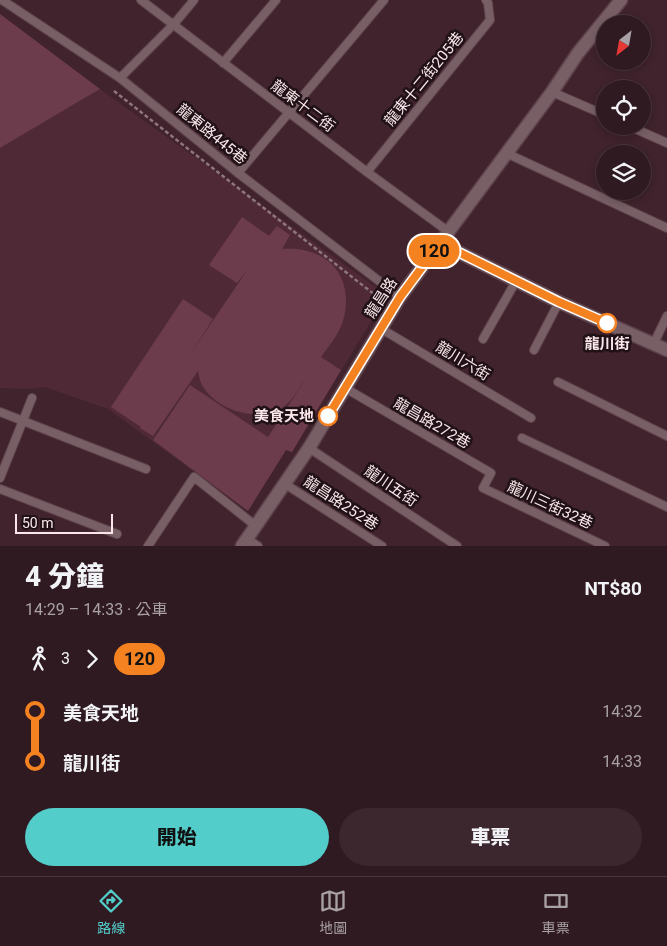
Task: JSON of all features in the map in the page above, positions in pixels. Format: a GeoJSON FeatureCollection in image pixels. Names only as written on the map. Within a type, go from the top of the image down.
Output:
{"type":"FeatureCollection","features":[{"type":"Feature","properties":{"kind":"street","name":"龍昌路"},"geometry":{"type":"LineString","coordinates":[[244,542],[309,448],[400,297],[552,92],[578,53],[621,0]]}},
{"type":"Feature","properties":{"kind":"street"},"geometry":{"type":"LineString","coordinates":[[440,243],[559,302],[667,350]]}},
{"type":"Feature","properties":{"kind":"lane","name":"龍東路445巷"},"geometry":{"type":"LineString","coordinates":[[2,0],[120,78],[238,173],[400,297]]}},
{"type":"Feature","properties":{"kind":"lane","name":"龍東十二街"},"geometry":{"type":"LineString","coordinates":[[141,0],[449,232]]}},
{"type":"Feature","properties":{"kind":"lane"},"geometry":{"type":"LineString","coordinates":[[120,78],[174,24],[194,0]]}},
{"type":"Feature","properties":{"kind":"lane"},"geometry":{"type":"LineString","coordinates":[[223,63],[276,0]]}},
{"type":"Feature","properties":{"kind":"lane"},"geometry":{"type":"LineString","coordinates":[[238,173],[384,0]]}},
{"type":"Feature","properties":{"kind":"lane","name":"龍東十二街205巷"},"geometry":{"type":"LineString","coordinates":[[367,172],[490,20],[486,0]]}},
{"type":"Feature","properties":{"kind":"lane"},"geometry":{"type":"LineString","coordinates":[[552,92],[596,111]]}},
{"type":"Feature","properties":{"kind":"lane"},"geometry":{"type":"LineString","coordinates":[[649,135],[667,143]]}},
{"type":"Feature","properties":{"kind":"lane"},"geometry":{"type":"LineString","coordinates":[[506,153],[667,228]]}},
{"type":"Feature","properties":{"kind":"lane"},"geometry":{"type":"LineString","coordinates":[[483,339],[516,281]]}},
{"type":"Feature","properties":{"kind":"lane"},"geometry":{"type":"LineString","coordinates":[[534,350],[559,302]]}},
{"type":"Feature","properties":{"kind":"lane"},"geometry":{"type":"LineString","coordinates":[[654,343],[667,316]]}},
{"type":"Feature","properties":{"kind":"lane","name":"龍川六街"},"geometry":{"type":"LineString","coordinates":[[380,328],[532,418]]}},
{"type":"Feature","properties":{"kind":"lane"},"geometry":{"type":"LineString","coordinates":[[558,382],[667,436]]}},
{"type":"Feature","properties":{"kind":"lane","name":"龍昌路272巷"},"geometry":{"type":"LineString","coordinates":[[345,388],[491,473],[483,488]]}},
{"type":"Feature","properties":{"kind":"lane"},"geometry":{"type":"LineString","coordinates":[[0,478],[32,398]]}},
{"type":"Feature","properties":{"kind":"lane"},"geometry":{"type":"LineString","coordinates":[[0,412],[146,470]]}},
{"type":"Feature","properties":{"kind":"lane"},"geometry":{"type":"LineString","coordinates":[[522,438],[667,507]]}},
{"type":"Feature","properties":{"kind":"lane","name":"龍川五街"},"geometry":{"type":"LineString","coordinates":[[309,448],[457,546]]}},
{"type":"Feature","properties":{"kind":"lane"},"geometry":{"type":"LineString","coordinates":[[148,546],[194,476],[256,526]]}},
{"type":"Feature","properties":{"kind":"lane","name":"龍昌路252巷"},"geometry":{"type":"LineString","coordinates":[[285,484],[382,546]]}},
{"type":"Feature","properties":{"kind":"lane","name":"龍川三街32巷"},"geometry":{"type":"LineString","coordinates":[[483,488],[605,546]]}},
{"type":"Feature","properties":{"kind":"lane"},"geometry":{"type":"LineString","coordinates":[[0,489],[117,534]]}},
{"type":"Feature","properties":{"kind":"lane"},"geometry":{"type":"LineString","coordinates":[[244,542],[258,546]]}},
{"type":"Feature","properties":{"kind":"path"},"geometry":{"type":"LineString","coordinates":[[114,91],[393,310]]}},
{"type":"Feature","properties":{"kind":"shaded area"},"geometry":{"type":"Polygon","coordinates":[[[0,14],[100,89],[0,148],[0,14]]]}},
{"type":"Feature","properties":{"kind":"shaded area"},"geometry":{"type":"Polygon","coordinates":[[[100,89],[387,295],[292,452],[286,450],[248,511],[108,409],[45,387],[29,389],[0,388],[0,148],[100,89]]]}},
{"type":"Feature","properties":{"kind":"shaded area"},"geometry":{"type":"Polygon","coordinates":[[[242,217],[269,236],[277,226],[290,235],[282,249],[298,249],[312,252],[324,258],[341,277],[345,290],[346,305],[339,331],[321,357],[341,370],[292,452],[286,450],[248,511],[153,440],[190,385],[268,437],[305,380],[291,400],[280,409],[270,413],[248,414],[227,407],[208,394],[202,385],[198,371],[153,436],[111,407],[183,299],[213,319],[187,359],[248,269],[237,283],[209,265],[242,217]]]}},
{"type":"Feature","properties":{"kind":"bus line","name":"120"},"geometry":{"type":"LineString","coordinates":[[328,416],[400,297],[440,243],[559,302],[607,323]]}},
{"type":"Feature","properties":{"kind":"place","name":"龍川街"},"geometry":{"type":"Point","coordinates":[607,323]}},
{"type":"Feature","properties":{"kind":"place","name":"美食天地"},"geometry":{"type":"Point","coordinates":[328,416]}}]}
